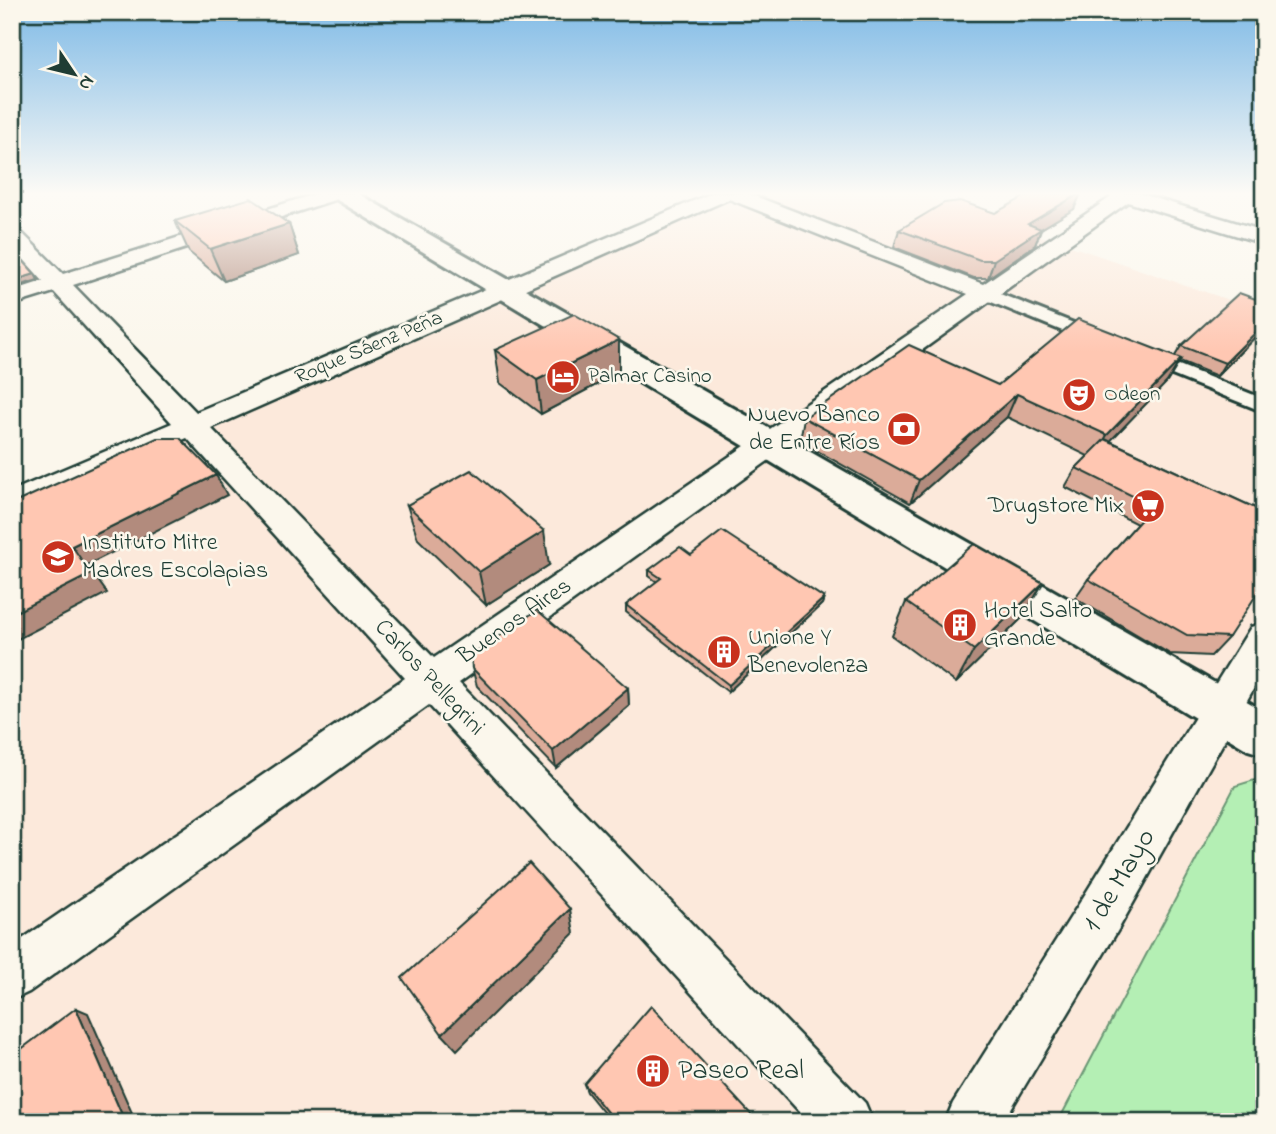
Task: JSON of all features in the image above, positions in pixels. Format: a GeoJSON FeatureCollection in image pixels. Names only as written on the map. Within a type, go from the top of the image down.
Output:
{"type":"FeatureCollection","features":[{"type":"Feature","properties":{"kind":"street","name":"Carlos Pellegrini"},"geometry":{"type":"LineString","coordinates":[[23,246],[846,1122]]}},
{"type":"Feature","properties":{"kind":"street"},"geometry":{"type":"LineString","coordinates":[[12,298],[173,246]]}},
{"type":"Feature","properties":{"kind":"street"},"geometry":{"type":"LineString","coordinates":[[432,246],[1264,735]]}},
{"type":"Feature","properties":{"kind":"street","name":"Roque Sáenz Peña"},"geometry":{"type":"LineString","coordinates":[[12,503],[606,246]]}},
{"type":"Feature","properties":{"kind":"street"},"geometry":{"type":"LineString","coordinates":[[864,246],[1264,406]]}},
{"type":"Feature","properties":{"kind":"street","name":"Buenos Aires"},"geometry":{"type":"LineString","coordinates":[[12,975],[1051,246]]}},
{"type":"Feature","properties":{"kind":"street","name":"1 de Mayo"},"geometry":{"type":"LineString","coordinates":[[972,1122],[1101,914],[1264,637]]}},
{"type":"Feature","properties":{"kind":"shaded area"},"geometry":{"type":"Polygon","coordinates":[[[625,246],[1070,246],[1264,312],[1264,1122],[12,1122],[12,518],[625,246]]]}},
{"type":"Feature","properties":{"kind":"green space"},"geometry":{"type":"Polygon","coordinates":[[[1264,777],[1264,1122],[1058,1122],[1235,786],[1264,777]]]}},
{"type":"Feature","properties":{"kind":"building"},"geometry":{"type":"Polygon","coordinates":[[[942,246],[1015,246],[994,260],[980,260],[942,246]]]}},
{"type":"Feature","properties":{"kind":"building"},"geometry":{"type":"Polygon","coordinates":[[[17,254],[35,274],[12,281],[12,256],[17,254]]]}},
{"type":"Feature","properties":{"kind":"building"},"geometry":{"type":"Polygon","coordinates":[[[1239,293],[1264,302],[1264,324],[1225,363],[1181,346],[1239,293]]]}},
{"type":"Feature","properties":{"kind":"building"},"geometry":{"type":"Polygon","coordinates":[[[574,314],[619,340],[537,380],[495,350],[574,314]]]}},
{"type":"Feature","properties":{"kind":"building"},"geometry":{"type":"Polygon","coordinates":[[[1078,319],[1181,359],[1107,435],[1017,394],[919,480],[804,418],[909,345],[998,385],[1078,319]]]}},
{"type":"Feature","properties":{"kind":"building","name":"Instituto Mitre Madres Escolapias"},"geometry":{"type":"Polygon","coordinates":[[[157,438],[180,438],[216,475],[72,546],[91,574],[12,614],[12,504],[157,438]]]}},
{"type":"Feature","properties":{"kind":"building"},"geometry":{"type":"Polygon","coordinates":[[[1105,439],[1264,512],[1264,583],[1229,637],[1187,635],[1088,579],[1153,506],[1076,468],[1105,439]]]}},
{"type":"Feature","properties":{"kind":"building"},"geometry":{"type":"Polygon","coordinates":[[[471,470],[544,531],[479,572],[407,505],[471,470]]]}},
{"type":"Feature","properties":{"kind":"building","name":"Unione Y Benevolenza"},"geometry":{"type":"Polygon","coordinates":[[[722,531],[824,598],[729,685],[626,605],[661,578],[649,570],[680,547],[691,555],[722,531]]]}},
{"type":"Feature","properties":{"kind":"building"},"geometry":{"type":"Polygon","coordinates":[[[974,544],[1043,583],[974,650],[906,602],[974,544]]]}},
{"type":"Feature","properties":{"kind":"building"},"geometry":{"type":"Polygon","coordinates":[[[537,610],[628,688],[553,751],[472,668],[471,656],[537,610]]]}},
{"type":"Feature","properties":{"kind":"building"},"geometry":{"type":"Polygon","coordinates":[[[529,863],[570,909],[442,1034],[402,978],[529,863]]]}},
{"type":"Feature","properties":{"kind":"building","name":"Paseo Real"},"geometry":{"type":"Polygon","coordinates":[[[651,1006],[758,1122],[615,1122],[584,1084],[651,1006]]]}},
{"type":"Feature","properties":{"kind":"building"},"geometry":{"type":"Polygon","coordinates":[[[76,1008],[125,1122],[12,1122],[12,1056],[76,1008]]]}},
{"type":"Feature","properties":{"kind":"place","name":"Palmar Casino"},"geometry":{"type":"Point","coordinates":[563,377]}},
{"type":"Feature","properties":{"kind":"place","name":"Odeon"},"geometry":{"type":"Point","coordinates":[1079,395]}},
{"type":"Feature","properties":{"kind":"place","name":"Nuevo Banco de Entre Ríos"},"geometry":{"type":"Point","coordinates":[904,429]}},
{"type":"Feature","properties":{"kind":"place","name":"Drugstore Mix"},"geometry":{"type":"Point","coordinates":[1148,506]}},
{"type":"Feature","properties":{"kind":"place","name":"Instituto Mitre Madres Escolapias"},"geometry":{"type":"Point","coordinates":[58,557]}},
{"type":"Feature","properties":{"kind":"place","name":"Hotel Salto Grande"},"geometry":{"type":"Point","coordinates":[960,625]}},
{"type":"Feature","properties":{"kind":"place","name":"Unione Y Benevolenza"},"geometry":{"type":"Point","coordinates":[724,652]}},
{"type":"Feature","properties":{"kind":"place","name":"Paseo Real"},"geometry":{"type":"Point","coordinates":[653,1071]}}]}
